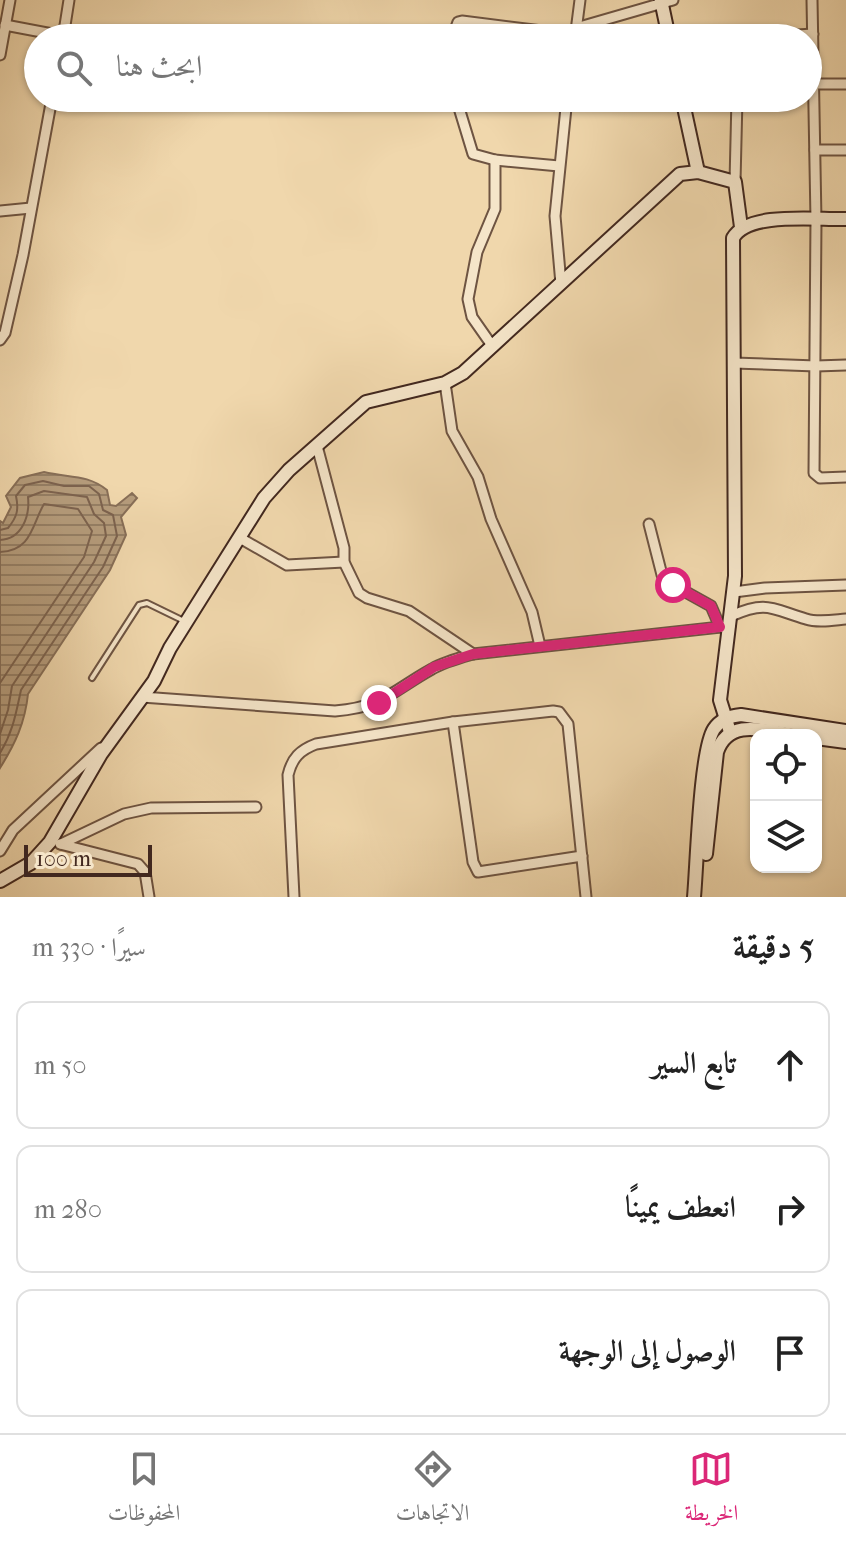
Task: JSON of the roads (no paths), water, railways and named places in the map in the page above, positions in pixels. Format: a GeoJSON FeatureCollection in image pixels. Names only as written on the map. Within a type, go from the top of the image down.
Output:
{"type":"FeatureCollection","features":[{"type":"Feature","properties":{"kind":"street"},"geometry":{"type":"LineString","coordinates":[[0,55],[10,0]]}},
{"type":"Feature","properties":{"kind":"street"},"geometry":{"type":"LineString","coordinates":[[65,24],[69,0]]}},
{"type":"Feature","properties":{"kind":"street"},"geometry":{"type":"LineString","coordinates":[[576,24],[580,0]]}},
{"type":"Feature","properties":{"kind":"street"},"geometry":{"type":"LineString","coordinates":[[812,0],[813,24]]}},
{"type":"Feature","properties":{"kind":"street"},"geometry":{"type":"LineString","coordinates":[[602,24],[665,1],[667,24]]}},
{"type":"Feature","properties":{"kind":"street"},"geometry":{"type":"LineString","coordinates":[[457,24],[462,21],[488,24]]}},
{"type":"Feature","properties":{"kind":"street"},"geometry":{"type":"LineString","coordinates":[[5,25],[24,29]]}},
{"type":"Feature","properties":{"kind":"street"},"geometry":{"type":"LineString","coordinates":[[822,84],[846,84]]}},
{"type":"Feature","properties":{"kind":"street"},"geometry":{"type":"LineString","coordinates":[[0,340],[7,326],[49,112]]}},
{"type":"Feature","properties":{"kind":"street"},"geometry":{"type":"LineString","coordinates":[[460,112],[473,154],[495,160],[559,166]]}},
{"type":"Feature","properties":{"kind":"street"},"geometry":{"type":"LineString","coordinates":[[561,284],[555,216],[566,112]]}},
{"type":"Feature","properties":{"kind":"street"},"geometry":{"type":"LineString","coordinates":[[685,112],[698,172]]}},
{"type":"Feature","properties":{"kind":"street"},"geometry":{"type":"LineString","coordinates":[[730,732],[720,700],[727,623],[734,592],[732,243],[741,227],[735,182],[737,112]]}},
{"type":"Feature","properties":{"kind":"street"},"geometry":{"type":"LineString","coordinates":[[814,112],[814,473],[820,478],[846,477]]}},
{"type":"Feature","properties":{"kind":"street"},"geometry":{"type":"LineString","coordinates":[[815,150],[846,150]]}},
{"type":"Feature","properties":{"kind":"street"},"geometry":{"type":"LineString","coordinates":[[493,347],[472,317],[468,299],[477,252],[495,209],[495,160]]}},
{"type":"Feature","properties":{"kind":"street"},"geometry":{"type":"LineString","coordinates":[[55,843],[112,737],[154,681],[264,498],[289,470],[366,402],[445,383],[463,373],[672,179],[688,171],[735,182]]}},
{"type":"Feature","properties":{"kind":"street"},"geometry":{"type":"LineString","coordinates":[[0,211],[31,208]]}},
{"type":"Feature","properties":{"kind":"street"},"geometry":{"type":"LineString","coordinates":[[741,227],[757,221],[846,219]]}},
{"type":"Feature","properties":{"kind":"street"},"geometry":{"type":"LineString","coordinates":[[734,363],[846,365]]}},
{"type":"Feature","properties":{"kind":"street"},"geometry":{"type":"LineString","coordinates":[[445,383],[452,431],[478,477],[491,519],[532,612],[540,646]]}},
{"type":"Feature","properties":{"kind":"street"},"geometry":{"type":"LineString","coordinates":[[317,446],[344,548],[344,562],[359,593],[409,611],[473,654]]}},
{"type":"Feature","properties":{"kind":"street"},"geometry":{"type":"LineString","coordinates":[[649,524],[666,581],[711,606],[727,623]]}},
{"type":"Feature","properties":{"kind":"street"},"geometry":{"type":"LineString","coordinates":[[240,538],[287,565],[344,562]]}},
{"type":"Feature","properties":{"kind":"street"},"geometry":{"type":"LineString","coordinates":[[734,592],[846,585]]}},
{"type":"Feature","properties":{"kind":"street"},"geometry":{"type":"LineString","coordinates":[[142,697],[350,710],[379,703],[434,667],[473,654],[727,623],[756,607],[781,610],[812,620],[846,619]]}},
{"type":"Feature","properties":{"kind":"street"},"geometry":{"type":"LineString","coordinates":[[721,690],[730,703],[753,715]]}},
{"type":"Feature","properties":{"kind":"street"},"geometry":{"type":"LineString","coordinates":[[294,897],[288,775],[295,757],[304,749],[316,744],[453,722],[553,711],[564,716],[568,724],[586,897]]}},
{"type":"Feature","properties":{"kind":"street"},"geometry":{"type":"LineString","coordinates":[[702,897],[700,874],[708,748],[712,731],[725,719],[753,715],[846,731]]}},
{"type":"Feature","properties":{"kind":"street"},"geometry":{"type":"LineString","coordinates":[[453,722],[473,862],[478,872],[582,856]]}},
{"type":"Feature","properties":{"kind":"street"},"geometry":{"type":"LineString","coordinates":[[694,897],[717,752],[722,739],[730,732],[750,729]]}},
{"type":"Feature","properties":{"kind":"street"},"geometry":{"type":"LineString","coordinates":[[0,851],[13,830],[37,805],[112,737]]}},
{"type":"Feature","properties":{"kind":"street"},"geometry":{"type":"LineString","coordinates":[[822,739],[846,742]]}},
{"type":"Feature","properties":{"kind":"street"},"geometry":{"type":"LineString","coordinates":[[0,881],[31,863],[55,843],[124,814],[151,808],[256,807]]}},
{"type":"Feature","properties":{"kind":"street"},"geometry":{"type":"LineString","coordinates":[[55,843],[138,864],[145,872],[149,897]]}},
{"type":"Feature","properties":{"kind":"lane"},"geometry":{"type":"LineString","coordinates":[[92,678],[139,605],[147,603],[187,622]]}},
{"type":"Feature","properties":{"kind":"water"},"geometry":{"type":"Polygon","coordinates":[[[44,472],[85,479],[100,485],[107,490],[110,505],[116,506],[132,493],[137,498],[121,517],[126,535],[110,570],[28,694],[18,733],[0,768],[0,521],[3,523],[11,507],[6,496],[20,478],[44,472]]]}}]}
